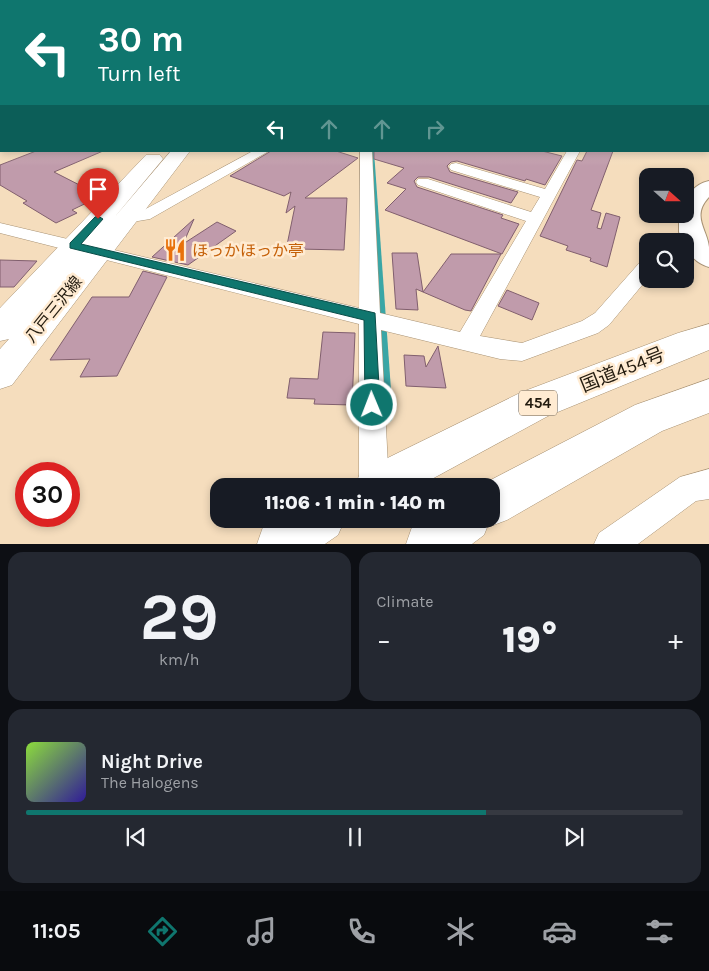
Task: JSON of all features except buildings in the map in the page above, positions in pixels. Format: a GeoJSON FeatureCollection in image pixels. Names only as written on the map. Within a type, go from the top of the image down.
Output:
{"type":"FeatureCollection","features":[{"type":"Feature","properties":{"kind":"main road","name":"八戸三沢線"},"geometry":{"type":"LineString","coordinates":[[0,374],[87,249],[158,152]]}},
{"type":"Feature","properties":{"kind":"main road","name":"八戸三沢線"},"geometry":{"type":"LineString","coordinates":[[0,329],[87,249],[126,218],[180,152]]}},
{"type":"Feature","properties":{"kind":"main road","name":"国道454号"},"geometry":{"type":"LineString","coordinates":[[391,478],[535,404],[690,342],[709,337]]}},
{"type":"Feature","properties":{"kind":"main road"},"geometry":{"type":"LineString","coordinates":[[500,499],[649,418],[709,396]]}},
{"type":"Feature","properties":{"kind":"main road"},"geometry":{"type":"LineString","coordinates":[[280,544],[307,528]]}},
{"type":"Feature","properties":{"kind":"main road"},"geometry":{"type":"LineString","coordinates":[[429,544],[454,528]]}},
{"type":"Feature","properties":{"kind":"street"},"geometry":{"type":"LineString","coordinates":[[126,218],[144,216],[261,152]]}},
{"type":"Feature","properties":{"kind":"street"},"geometry":{"type":"LineString","coordinates":[[366,152],[375,478]]}},
{"type":"Feature","properties":{"kind":"street"},"geometry":{"type":"LineString","coordinates":[[466,342],[549,195],[567,153]]}},
{"type":"Feature","properties":{"kind":"street"},"geometry":{"type":"LineString","coordinates":[[456,167],[549,195]]}},
{"type":"Feature","properties":{"kind":"street"},"geometry":{"type":"LineString","coordinates":[[423,182],[536,219]]}},
{"type":"Feature","properties":{"kind":"street"},"geometry":{"type":"LineString","coordinates":[[698,253],[689,229],[689,215],[694,202],[709,187]]}},
{"type":"Feature","properties":{"kind":"street"},"geometry":{"type":"LineString","coordinates":[[0,228],[466,342],[500,350],[522,352],[590,327],[602,319],[639,276]]}},
{"type":"Feature","properties":{"kind":"street"},"geometry":{"type":"LineString","coordinates":[[610,544],[690,487],[709,484]]}},
{"type":"Feature","properties":{"kind":"waterway"},"geometry":{"type":"LineString","coordinates":[[372,152],[388,418]]}},
{"type":"Feature","properties":{"kind":"place","name":"ほっかほっか亭"},"geometry":{"type":"Point","coordinates":[175,250]}},
{"type":"Feature","properties":{"kind":"route"},"geometry":{"type":"LineString","coordinates":[[98,219],[74,246],[370,317],[372,405]]}}]}
